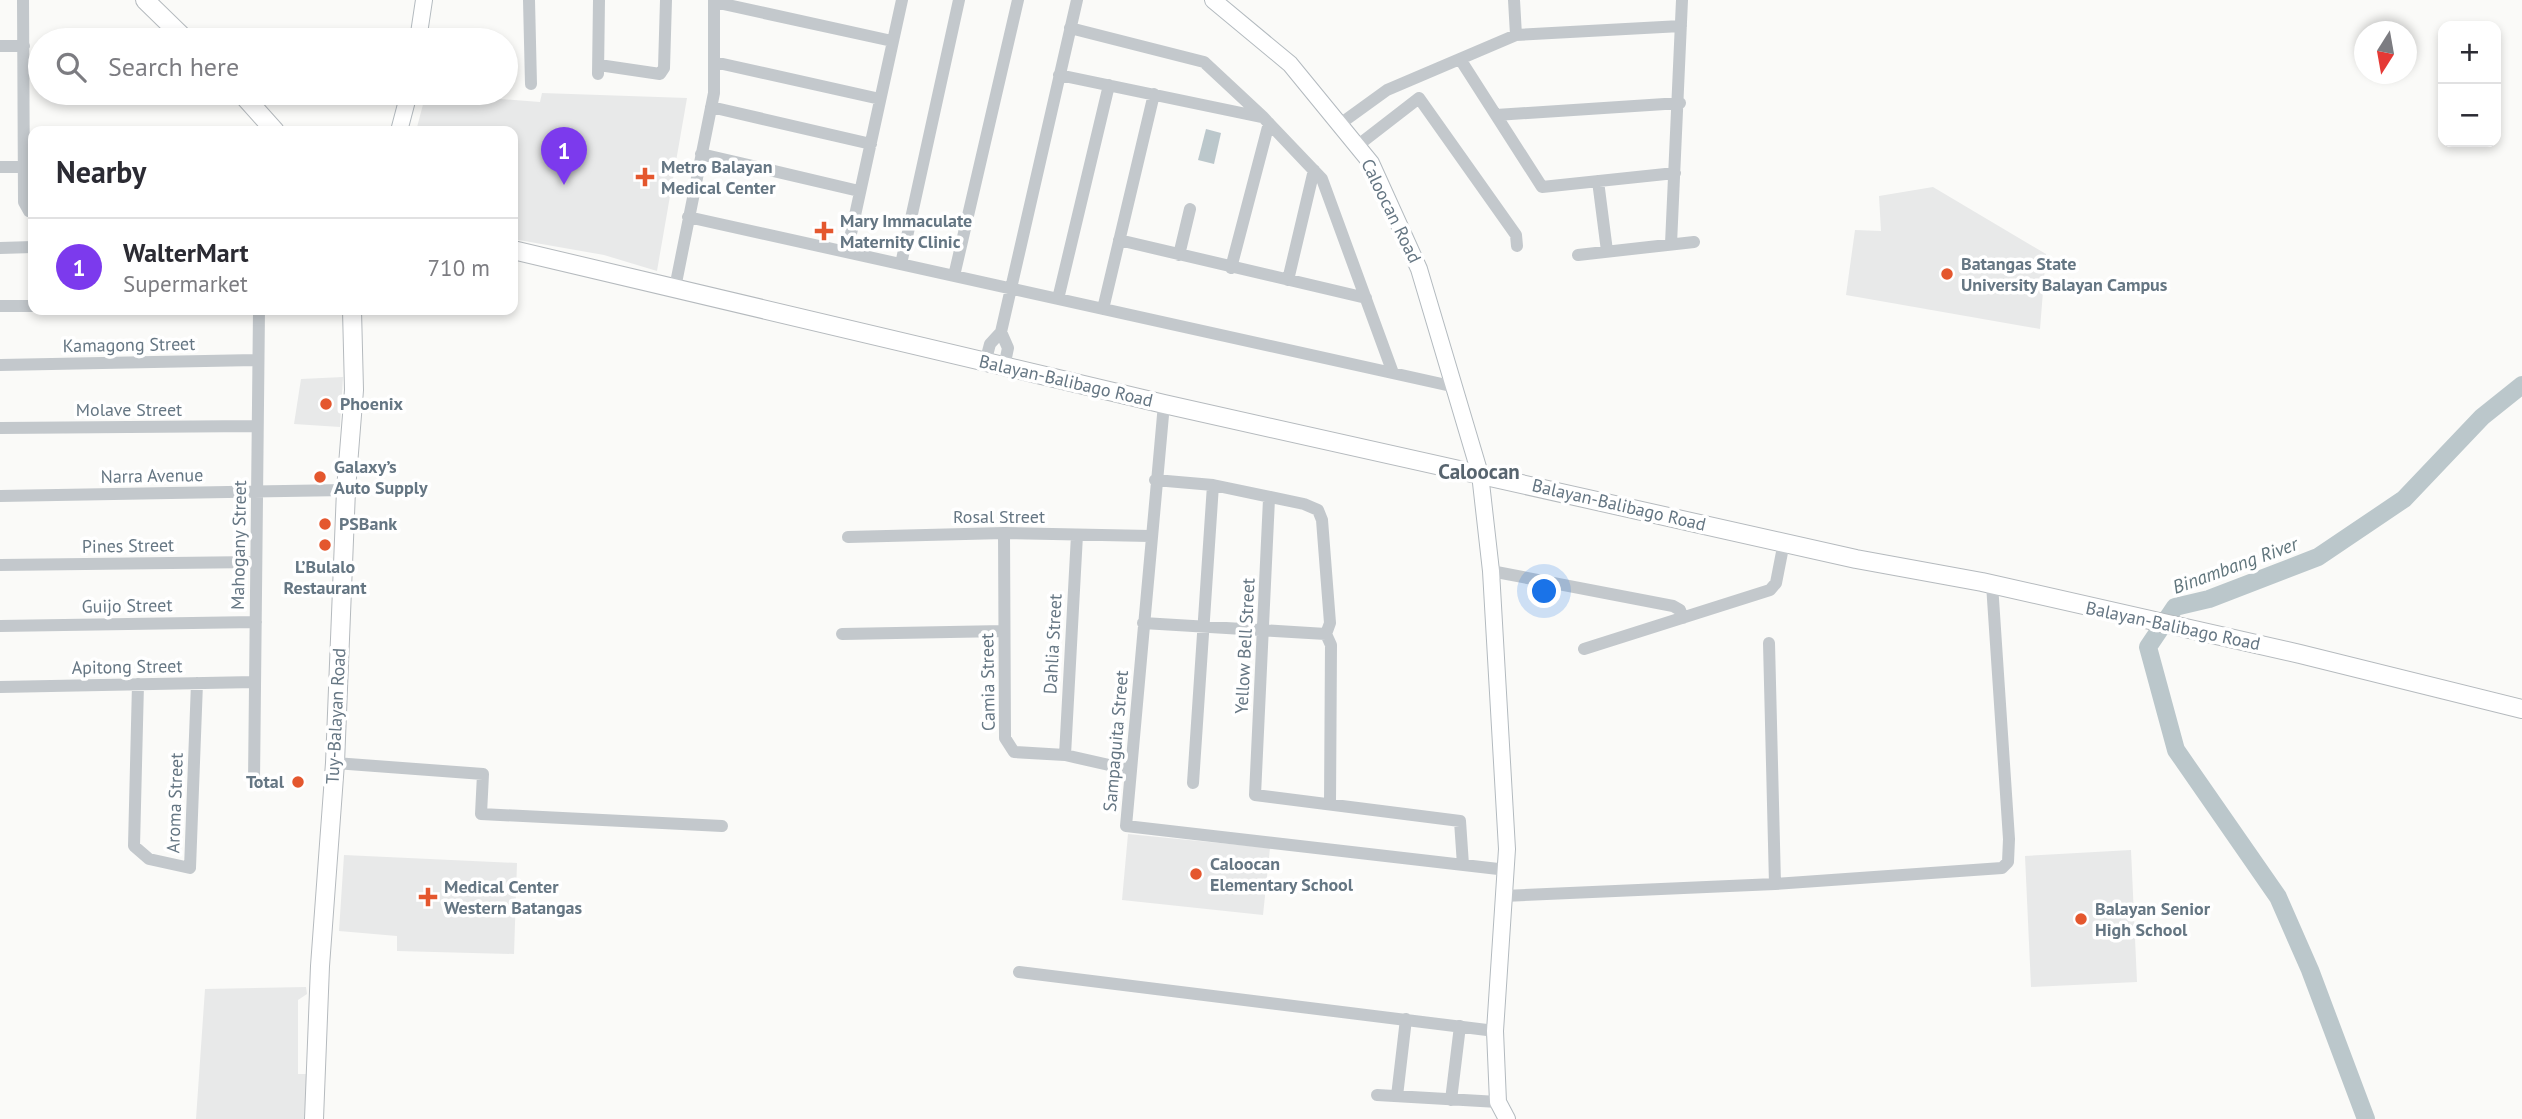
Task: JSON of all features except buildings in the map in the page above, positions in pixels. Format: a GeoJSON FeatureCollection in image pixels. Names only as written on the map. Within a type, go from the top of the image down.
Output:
{"type":"FeatureCollection","features":[{"type":"Feature","properties":{"kind":"main road"},"geometry":{"type":"LineString","coordinates":[[145,0],[174,28]]}},
{"type":"Feature","properties":{"kind":"main road"},"geometry":{"type":"LineString","coordinates":[[251,105],[270,126]]}},
{"type":"Feature","properties":{"kind":"main road","name":"Balayan-Balibago Road"},"geometry":{"type":"LineString","coordinates":[[518,251],[1164,404],[1784,542],[1992,584],[2522,709]]}},
{"type":"Feature","properties":{"kind":"main road","name":"Tuy-Balayan Road"},"geometry":{"type":"LineString","coordinates":[[314,1119],[320,966],[335,763],[346,490],[355,371],[353,315]]}},
{"type":"Feature","properties":{"kind":"street"},"geometry":{"type":"LineString","coordinates":[[23,0],[24,202],[28,209]]}},
{"type":"Feature","properties":{"kind":"street"},"geometry":{"type":"LineString","coordinates":[[420,28],[424,0]]}},
{"type":"Feature","properties":{"kind":"street"},"geometry":{"type":"LineString","coordinates":[[528,0],[531,84]]}},
{"type":"Feature","properties":{"kind":"street"},"geometry":{"type":"LineString","coordinates":[[599,0],[598,69],[660,74],[664,68],[666,0]]}},
{"type":"Feature","properties":{"kind":"street"},"geometry":{"type":"LineString","coordinates":[[846,252],[902,0]]}},
{"type":"Feature","properties":{"kind":"street"},"geometry":{"type":"LineString","coordinates":[[901,264],[959,0]]}},
{"type":"Feature","properties":{"kind":"street"},"geometry":{"type":"LineString","coordinates":[[954,276],[1018,0]]}},
{"type":"Feature","properties":{"kind":"street"},"geometry":{"type":"LineString","coordinates":[[985,363],[990,344],[1001,332],[1077,0]]}},
{"type":"Feature","properties":{"kind":"street","name":"Caloocan Road"},"geometry":{"type":"LineString","coordinates":[[1213,0],[1290,64],[1371,163],[1419,269],[1480,474],[1491,570],[1507,870],[1494,1031],[1498,1102]]}},
{"type":"Feature","properties":{"kind":"street"},"geometry":{"type":"LineString","coordinates":[[1514,0],[1516,35]]}},
{"type":"Feature","properties":{"kind":"street"},"geometry":{"type":"LineString","coordinates":[[1671,244],[1680,103],[1682,0]]}},
{"type":"Feature","properties":{"kind":"street"},"geometry":{"type":"LineString","coordinates":[[675,288],[711,107],[714,1],[892,41]]}},
{"type":"Feature","properties":{"kind":"street"},"geometry":{"type":"LineString","coordinates":[[1340,124],[1387,90],[1516,35],[1681,26]]}},
{"type":"Feature","properties":{"kind":"street"},"geometry":{"type":"LineString","coordinates":[[1070,27],[1204,62],[1314,170],[1322,179],[1393,373]]}},
{"type":"Feature","properties":{"kind":"street"},"geometry":{"type":"LineString","coordinates":[[0,46],[23,46]]}},
{"type":"Feature","properties":{"kind":"street"},"geometry":{"type":"LineString","coordinates":[[1460,59],[1542,187],[1675,173]]}},
{"type":"Feature","properties":{"kind":"street"},"geometry":{"type":"LineString","coordinates":[[714,62],[880,99]]}},
{"type":"Feature","properties":{"kind":"street"},"geometry":{"type":"LineString","coordinates":[[1059,75],[1266,120]]}},
{"type":"Feature","properties":{"kind":"street"},"geometry":{"type":"LineString","coordinates":[[1058,299],[1109,85]]}},
{"type":"Feature","properties":{"kind":"street"},"geometry":{"type":"LineString","coordinates":[[1103,309],[1154,94]]}},
{"type":"Feature","properties":{"kind":"street"},"geometry":{"type":"LineString","coordinates":[[1357,146],[1419,98],[1516,235],[1517,246]]}},
{"type":"Feature","properties":{"kind":"street"},"geometry":{"type":"LineString","coordinates":[[1496,115],[1680,103]]}},
{"type":"Feature","properties":{"kind":"street"},"geometry":{"type":"LineString","coordinates":[[400,126],[406,105]]}},
{"type":"Feature","properties":{"kind":"street"},"geometry":{"type":"LineString","coordinates":[[711,107],[871,144]]}},
{"type":"Feature","properties":{"kind":"street"},"geometry":{"type":"LineString","coordinates":[[1231,268],[1266,120]]}},
{"type":"Feature","properties":{"kind":"street"},"geometry":{"type":"LineString","coordinates":[[701,154],[859,191]]}},
{"type":"Feature","properties":{"kind":"street"},"geometry":{"type":"LineString","coordinates":[[0,167],[25,167]]}},
{"type":"Feature","properties":{"kind":"street"},"geometry":{"type":"LineString","coordinates":[[1288,280],[1314,170]]}},
{"type":"Feature","properties":{"kind":"street"},"geometry":{"type":"LineString","coordinates":[[1598,181],[1607,251]]}},
{"type":"Feature","properties":{"kind":"street"},"geometry":{"type":"LineString","coordinates":[[1179,255],[1190,209]]}},
{"type":"Feature","properties":{"kind":"street"},"geometry":{"type":"LineString","coordinates":[[688,217],[1451,386]]}},
{"type":"Feature","properties":{"kind":"street"},"geometry":{"type":"LineString","coordinates":[[1119,240],[1366,298]]}},
{"type":"Feature","properties":{"kind":"street"},"geometry":{"type":"LineString","coordinates":[[1578,255],[1694,242]]}},
{"type":"Feature","properties":{"kind":"street"},"geometry":{"type":"LineString","coordinates":[[0,248],[28,247]]}},
{"type":"Feature","properties":{"kind":"street"},"geometry":{"type":"LineString","coordinates":[[0,306],[28,306]]}},
{"type":"Feature","properties":{"kind":"street","name":"Mahogany Street"},"geometry":{"type":"LineString","coordinates":[[254,781],[258,315]]}},
{"type":"Feature","properties":{"kind":"street"},"geometry":{"type":"LineString","coordinates":[[1001,332],[1008,348],[1004,367]]}},
{"type":"Feature","properties":{"kind":"street","name":"Kamagong Street"},"geometry":{"type":"LineString","coordinates":[[0,365],[258,360]]}},
{"type":"Feature","properties":{"kind":"street","name":"Sampaguita Street"},"geometry":{"type":"LineString","coordinates":[[1164,404],[1155,480],[1126,826],[1507,870]]}},
{"type":"Feature","properties":{"kind":"street","name":"Molave Street"},"geometry":{"type":"LineString","coordinates":[[0,428],[257,426]]}},
{"type":"Feature","properties":{"kind":"street"},"geometry":{"type":"LineString","coordinates":[[1155,480],[1213,485],[1269,499],[1304,504],[1318,510],[1322,520],[1330,623],[1326,634],[1331,645],[1329,804],[1460,821],[1463,865]]}},
{"type":"Feature","properties":{"kind":"street"},"geometry":{"type":"LineString","coordinates":[[1193,783],[1213,485]]}},
{"type":"Feature","properties":{"kind":"street","name":"Narra Avenue"},"geometry":{"type":"LineString","coordinates":[[0,496],[346,490]]}},
{"type":"Feature","properties":{"kind":"street","name":"Yellow Bell Street"},"geometry":{"type":"LineString","coordinates":[[1269,499],[1255,795],[1329,804]]}},
{"type":"Feature","properties":{"kind":"street","name":"Rosal Street"},"geometry":{"type":"LineString","coordinates":[[848,537],[1004,533],[1150,536]]}},
{"type":"Feature","properties":{"kind":"street","name":"Camia Street"},"geometry":{"type":"LineString","coordinates":[[1004,533],[1005,738],[1014,752],[1065,755],[1131,770]]}},
{"type":"Feature","properties":{"kind":"street","name":"Dahlia Street"},"geometry":{"type":"LineString","coordinates":[[1065,755],[1077,535]]}},
{"type":"Feature","properties":{"kind":"street"},"geometry":{"type":"LineString","coordinates":[[1584,649],[1770,590],[1776,583],[1784,542]]}},
{"type":"Feature","properties":{"kind":"street","name":"Pines Street"},"geometry":{"type":"LineString","coordinates":[[0,565],[256,562]]}},
{"type":"Feature","properties":{"kind":"street"},"geometry":{"type":"LineString","coordinates":[[1491,570],[1673,606],[1680,610],[1683,618]]}},
{"type":"Feature","properties":{"kind":"street"},"geometry":{"type":"LineString","coordinates":[[1504,896],[1775,884],[2002,868],[2008,862],[1992,584]]}},
{"type":"Feature","properties":{"kind":"street","name":"Guijo Street"},"geometry":{"type":"LineString","coordinates":[[0,626],[256,622]]}},
{"type":"Feature","properties":{"kind":"street"},"geometry":{"type":"LineString","coordinates":[[1143,623],[1326,634]]}},
{"type":"Feature","properties":{"kind":"street"},"geometry":{"type":"LineString","coordinates":[[842,634],[1004,631]]}},
{"type":"Feature","properties":{"kind":"street"},"geometry":{"type":"LineString","coordinates":[[1769,643],[1775,884]]}},
{"type":"Feature","properties":{"kind":"street","name":"Apitong Street"},"geometry":{"type":"LineString","coordinates":[[0,687],[255,682]]}},
{"type":"Feature","properties":{"kind":"street","name":"Aroma Street"},"geometry":{"type":"LineString","coordinates":[[138,684],[134,846],[149,859],[190,868],[197,683]]}},
{"type":"Feature","properties":{"kind":"street"},"geometry":{"type":"LineString","coordinates":[[335,763],[483,774],[481,814],[722,826]]}},
{"type":"Feature","properties":{"kind":"street"},"geometry":{"type":"LineString","coordinates":[[1019,972],[1494,1031]]}},
{"type":"Feature","properties":{"kind":"street"},"geometry":{"type":"LineString","coordinates":[[1397,1096],[1406,1019]]}},
{"type":"Feature","properties":{"kind":"street"},"geometry":{"type":"LineString","coordinates":[[1451,1100],[1460,1026]]}},
{"type":"Feature","properties":{"kind":"street"},"geometry":{"type":"LineString","coordinates":[[1377,1095],[1498,1102],[1507,1119]]}},
{"type":"Feature","properties":{"kind":"shaded area"},"geometry":{"type":"Polygon","coordinates":[[[542,93],[687,98],[657,271],[604,255],[518,240],[518,126],[417,126],[423,105],[518,105],[518,100],[540,102],[542,93]]]}},
{"type":"Feature","properties":{"kind":"shaded area"},"geometry":{"type":"Polygon","coordinates":[[[1206,129],[1221,133],[1214,164],[1198,160],[1206,129]]]}},
{"type":"Feature","properties":{"kind":"shaded area","name":"Batangas State University Balayan Campus"},"geometry":{"type":"Polygon","coordinates":[[[1933,187],[2046,254],[2040,329],[1846,295],[1855,230],[1881,231],[1879,196],[1933,187]]]}},
{"type":"Feature","properties":{"kind":"shaded area"},"geometry":{"type":"Polygon","coordinates":[[[343,377],[340,427],[294,424],[301,379],[343,377]]]}},
{"type":"Feature","properties":{"kind":"shaded area","name":"Caloocan Elementary School"},"geometry":{"type":"Polygon","coordinates":[[[1128,834],[1270,848],[1263,915],[1122,900],[1128,834]]]}},
{"type":"Feature","properties":{"kind":"shaded area","name":"Balayan Senior High School"},"geometry":{"type":"Polygon","coordinates":[[[2131,850],[2137,982],[2031,987],[2025,856],[2131,850]]]}},
{"type":"Feature","properties":{"kind":"shaded area","name":"Medical Center Western Batangas"},"geometry":{"type":"Polygon","coordinates":[[[344,855],[517,863],[514,954],[397,951],[397,936],[339,931],[344,855]]]}},
{"type":"Feature","properties":{"kind":"shaded area"},"geometry":{"type":"Polygon","coordinates":[[[306,987],[307,994],[298,1000],[298,1074],[307,1074],[304,1119],[196,1119],[205,989],[306,987]]]}},
{"type":"Feature","properties":{"kind":"waterway","name":"Binambang River"},"geometry":{"type":"LineString","coordinates":[[2366,1119],[2310,970],[2278,897],[2176,750],[2148,647],[2175,607],[2209,599],[2318,557],[2404,499],[2482,417],[2522,385]]}},
{"type":"Feature","properties":{"kind":"place","name":"Metro Balayan Medical Center"},"geometry":{"type":"Point","coordinates":[645,177]}},
{"type":"Feature","properties":{"kind":"place","name":"WalterMart"},"geometry":{"type":"Point","coordinates":[564,185]}},
{"type":"Feature","properties":{"kind":"place","name":"Mary Immaculate Maternity Clinic"},"geometry":{"type":"Point","coordinates":[824,231]}},
{"type":"Feature","properties":{"kind":"place","name":"Batangas State University Balayan Campus"},"geometry":{"type":"Point","coordinates":[1947,274]}},
{"type":"Feature","properties":{"kind":"place","name":"Phoenix"},"geometry":{"type":"Point","coordinates":[326,404]}},
{"type":"Feature","properties":{"kind":"place","name":"Galaxy’s Auto Supply"},"geometry":{"type":"Point","coordinates":[320,477]}},
{"type":"Feature","properties":{"kind":"place","name":"PSBank"},"geometry":{"type":"Point","coordinates":[325,524]}},
{"type":"Feature","properties":{"kind":"place","name":"L’Bulalo Restaurant"},"geometry":{"type":"Point","coordinates":[325,545]}},
{"type":"Feature","properties":{"kind":"place","name":"Total"},"geometry":{"type":"Point","coordinates":[298,782]}},
{"type":"Feature","properties":{"kind":"place","name":"Caloocan Elementary School"},"geometry":{"type":"Point","coordinates":[1196,874]}},
{"type":"Feature","properties":{"kind":"place","name":"Medical Center Western Batangas"},"geometry":{"type":"Point","coordinates":[428,897]}},
{"type":"Feature","properties":{"kind":"place","name":"Balayan Senior High School"},"geometry":{"type":"Point","coordinates":[2081,919]}},
{"type":"Feature","properties":{"kind":"district","name":"Caloocan"},"geometry":{"type":"Point","coordinates":[1479,472]}}]}
